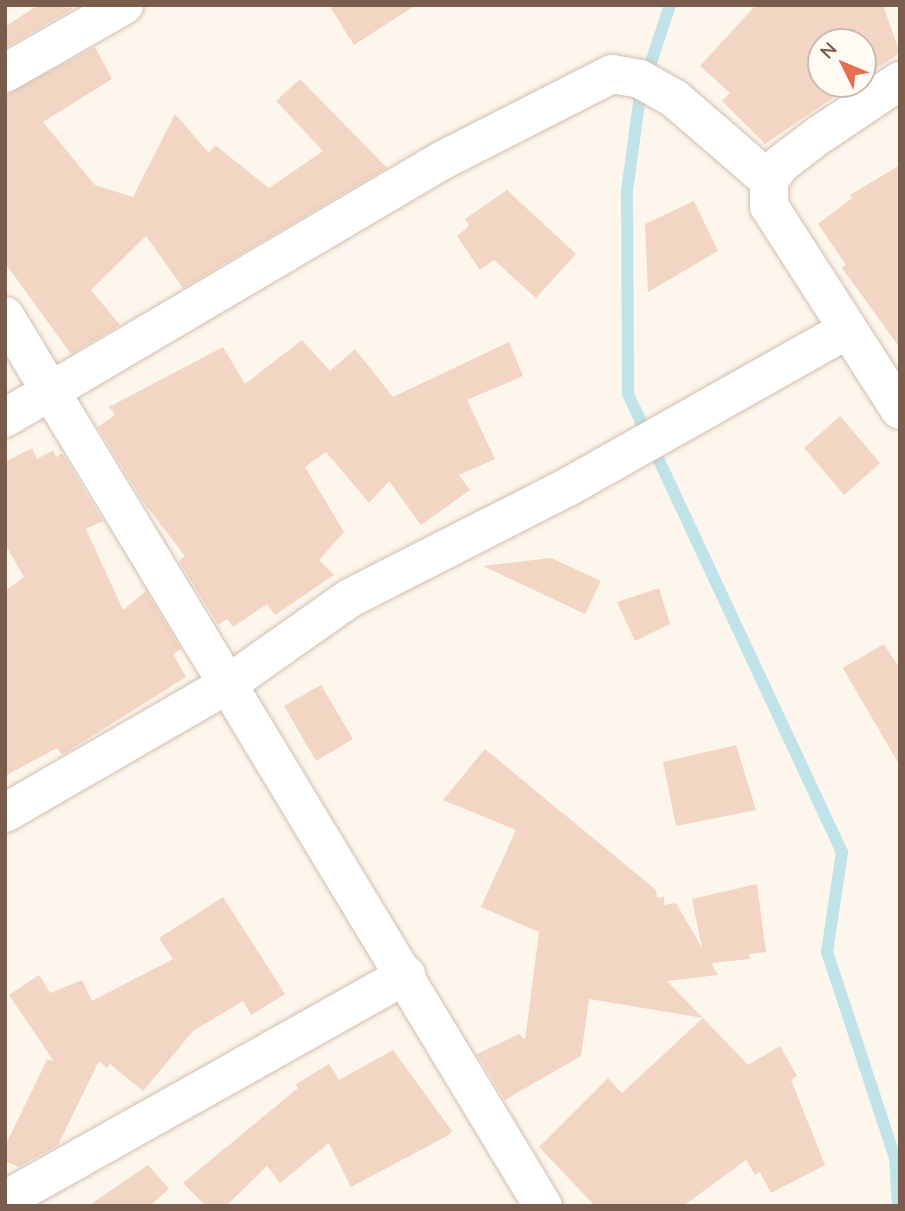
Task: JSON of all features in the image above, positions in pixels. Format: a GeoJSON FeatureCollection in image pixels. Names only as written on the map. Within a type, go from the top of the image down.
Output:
{"type":"FeatureCollection","features":[{"type":"Feature","properties":{"kind":"street"},"geometry":{"type":"LineString","coordinates":[[5,73],[124,5]]}},
{"type":"Feature","properties":{"kind":"street"},"geometry":{"type":"LineString","coordinates":[[5,418],[441,161],[612,74],[640,79],[675,99],[769,180]]}},
{"type":"Feature","properties":{"kind":"street"},"geometry":{"type":"LineString","coordinates":[[900,81],[819,135],[781,164],[769,180],[769,206],[846,330],[900,410]]}},
{"type":"Feature","properties":{"kind":"street"},"geometry":{"type":"LineString","coordinates":[[5,316],[407,975],[543,1206]]}},
{"type":"Feature","properties":{"kind":"street"},"geometry":{"type":"LineString","coordinates":[[5,813],[228,684],[350,598],[566,488],[846,330]]}},
{"type":"Feature","properties":{"kind":"street"},"geometry":{"type":"LineString","coordinates":[[5,1200],[407,975]]}},
{"type":"Feature","properties":{"kind":"building"},"geometry":{"type":"Polygon","coordinates":[[[38,5],[74,8],[5,48],[5,27],[38,5]]]}},
{"type":"Feature","properties":{"kind":"building"},"geometry":{"type":"Polygon","coordinates":[[[329,5],[416,5],[354,45],[329,5]]]}},
{"type":"Feature","properties":{"kind":"building"},"geometry":{"type":"Polygon","coordinates":[[[756,5],[883,5],[900,53],[877,68],[877,28],[807,28],[807,98],[832,98],[765,144],[722,101],[730,93],[700,66],[756,5]]]}},
{"type":"Feature","properties":{"kind":"building"},"geometry":{"type":"Polygon","coordinates":[[[95,47],[112,79],[43,122],[95,185],[133,197],[175,114],[209,153],[215,145],[269,188],[323,151],[276,101],[300,79],[387,168],[183,288],[146,236],[91,290],[120,325],[71,354],[5,263],[5,95],[95,47]]]}},
{"type":"Feature","properties":{"kind":"building"},"geometry":{"type":"Polygon","coordinates":[[[900,165],[900,348],[842,268],[846,265],[818,224],[852,198],[850,195],[900,165]]]}},
{"type":"Feature","properties":{"kind":"building"},"geometry":{"type":"Polygon","coordinates":[[[507,190],[576,254],[536,298],[494,260],[480,270],[457,236],[469,226],[465,219],[507,190]]]}},
{"type":"Feature","properties":{"kind":"building"},"geometry":{"type":"Polygon","coordinates":[[[694,201],[718,251],[648,292],[645,224],[694,201]]]}},
{"type":"Feature","properties":{"kind":"building"},"geometry":{"type":"Polygon","coordinates":[[[302,340],[330,371],[355,349],[393,397],[509,342],[523,376],[467,400],[495,459],[459,475],[470,490],[421,525],[389,481],[369,503],[326,452],[305,467],[344,532],[319,560],[334,575],[275,615],[267,604],[233,627],[227,619],[218,625],[179,561],[185,556],[144,503],[98,427],[115,415],[109,407],[223,347],[245,384],[302,340]]]}},
{"type":"Feature","properties":{"kind":"building"},"geometry":{"type":"Polygon","coordinates":[[[840,416],[880,463],[844,495],[804,448],[840,416]]]}},
{"type":"Feature","properties":{"kind":"building"},"geometry":{"type":"Polygon","coordinates":[[[32,448],[37,459],[53,450],[56,457],[62,453],[103,521],[86,529],[123,610],[146,591],[181,649],[173,654],[186,677],[62,755],[57,748],[5,776],[5,591],[24,577],[5,544],[5,462],[32,448]]]}},
{"type":"Feature","properties":{"kind":"building"},"geometry":{"type":"Polygon","coordinates":[[[551,558],[601,581],[585,614],[483,566],[551,558]]]}},
{"type":"Feature","properties":{"kind":"building"},"geometry":{"type":"Polygon","coordinates":[[[659,588],[670,624],[635,641],[617,602],[659,588]]]}},
{"type":"Feature","properties":{"kind":"building"},"geometry":{"type":"Polygon","coordinates":[[[884,644],[900,669],[900,766],[843,668],[884,644]]]}},
{"type":"Feature","properties":{"kind":"building"},"geometry":{"type":"Polygon","coordinates":[[[321,685],[353,739],[316,761],[284,706],[321,685]]]}},
{"type":"Feature","properties":{"kind":"building"},"geometry":{"type":"Polygon","coordinates":[[[736,745],[756,810],[676,826],[663,762],[736,745]]]}},
{"type":"Feature","properties":{"kind":"building"},"geometry":{"type":"Polygon","coordinates":[[[485,749],[656,890],[657,898],[664,897],[664,905],[676,903],[702,948],[692,899],[757,884],[766,952],[749,954],[750,959],[711,963],[718,975],[667,981],[703,1018],[589,999],[581,1056],[505,1100],[477,1054],[519,1034],[525,1040],[539,932],[481,907],[516,830],[443,800],[485,749]]]}},
{"type":"Feature","properties":{"kind":"building"},"geometry":{"type":"Polygon","coordinates":[[[223,897],[285,994],[251,1015],[243,1001],[193,1031],[143,1091],[110,1064],[107,1068],[99,1061],[58,1145],[19,1167],[5,1161],[5,1146],[47,1060],[53,1060],[9,995],[39,975],[50,993],[82,980],[92,1001],[173,959],[159,938],[223,897]]]}},
{"type":"Feature","properties":{"kind":"building"},"geometry":{"type":"Polygon","coordinates":[[[703,1018],[748,1065],[780,1046],[797,1076],[791,1080],[825,1165],[771,1193],[760,1172],[755,1175],[746,1160],[683,1206],[595,1206],[539,1147],[608,1078],[622,1093],[703,1018]]]}},
{"type":"Feature","properties":{"kind":"building"},"geometry":{"type":"Polygon","coordinates":[[[393,1050],[452,1131],[447,1136],[351,1187],[329,1143],[280,1183],[267,1166],[226,1206],[206,1206],[183,1183],[298,1088],[296,1084],[329,1064],[339,1080],[393,1050]]]}},
{"type":"Feature","properties":{"kind":"building"},"geometry":{"type":"Polygon","coordinates":[[[148,1165],[169,1189],[150,1206],[88,1206],[148,1165]]]}},
{"type":"Feature","properties":{"kind":"waterway"},"geometry":{"type":"LineString","coordinates":[[670,5],[640,96],[627,191],[628,394],[842,852],[827,952],[895,1158],[898,1206]]}}]}
